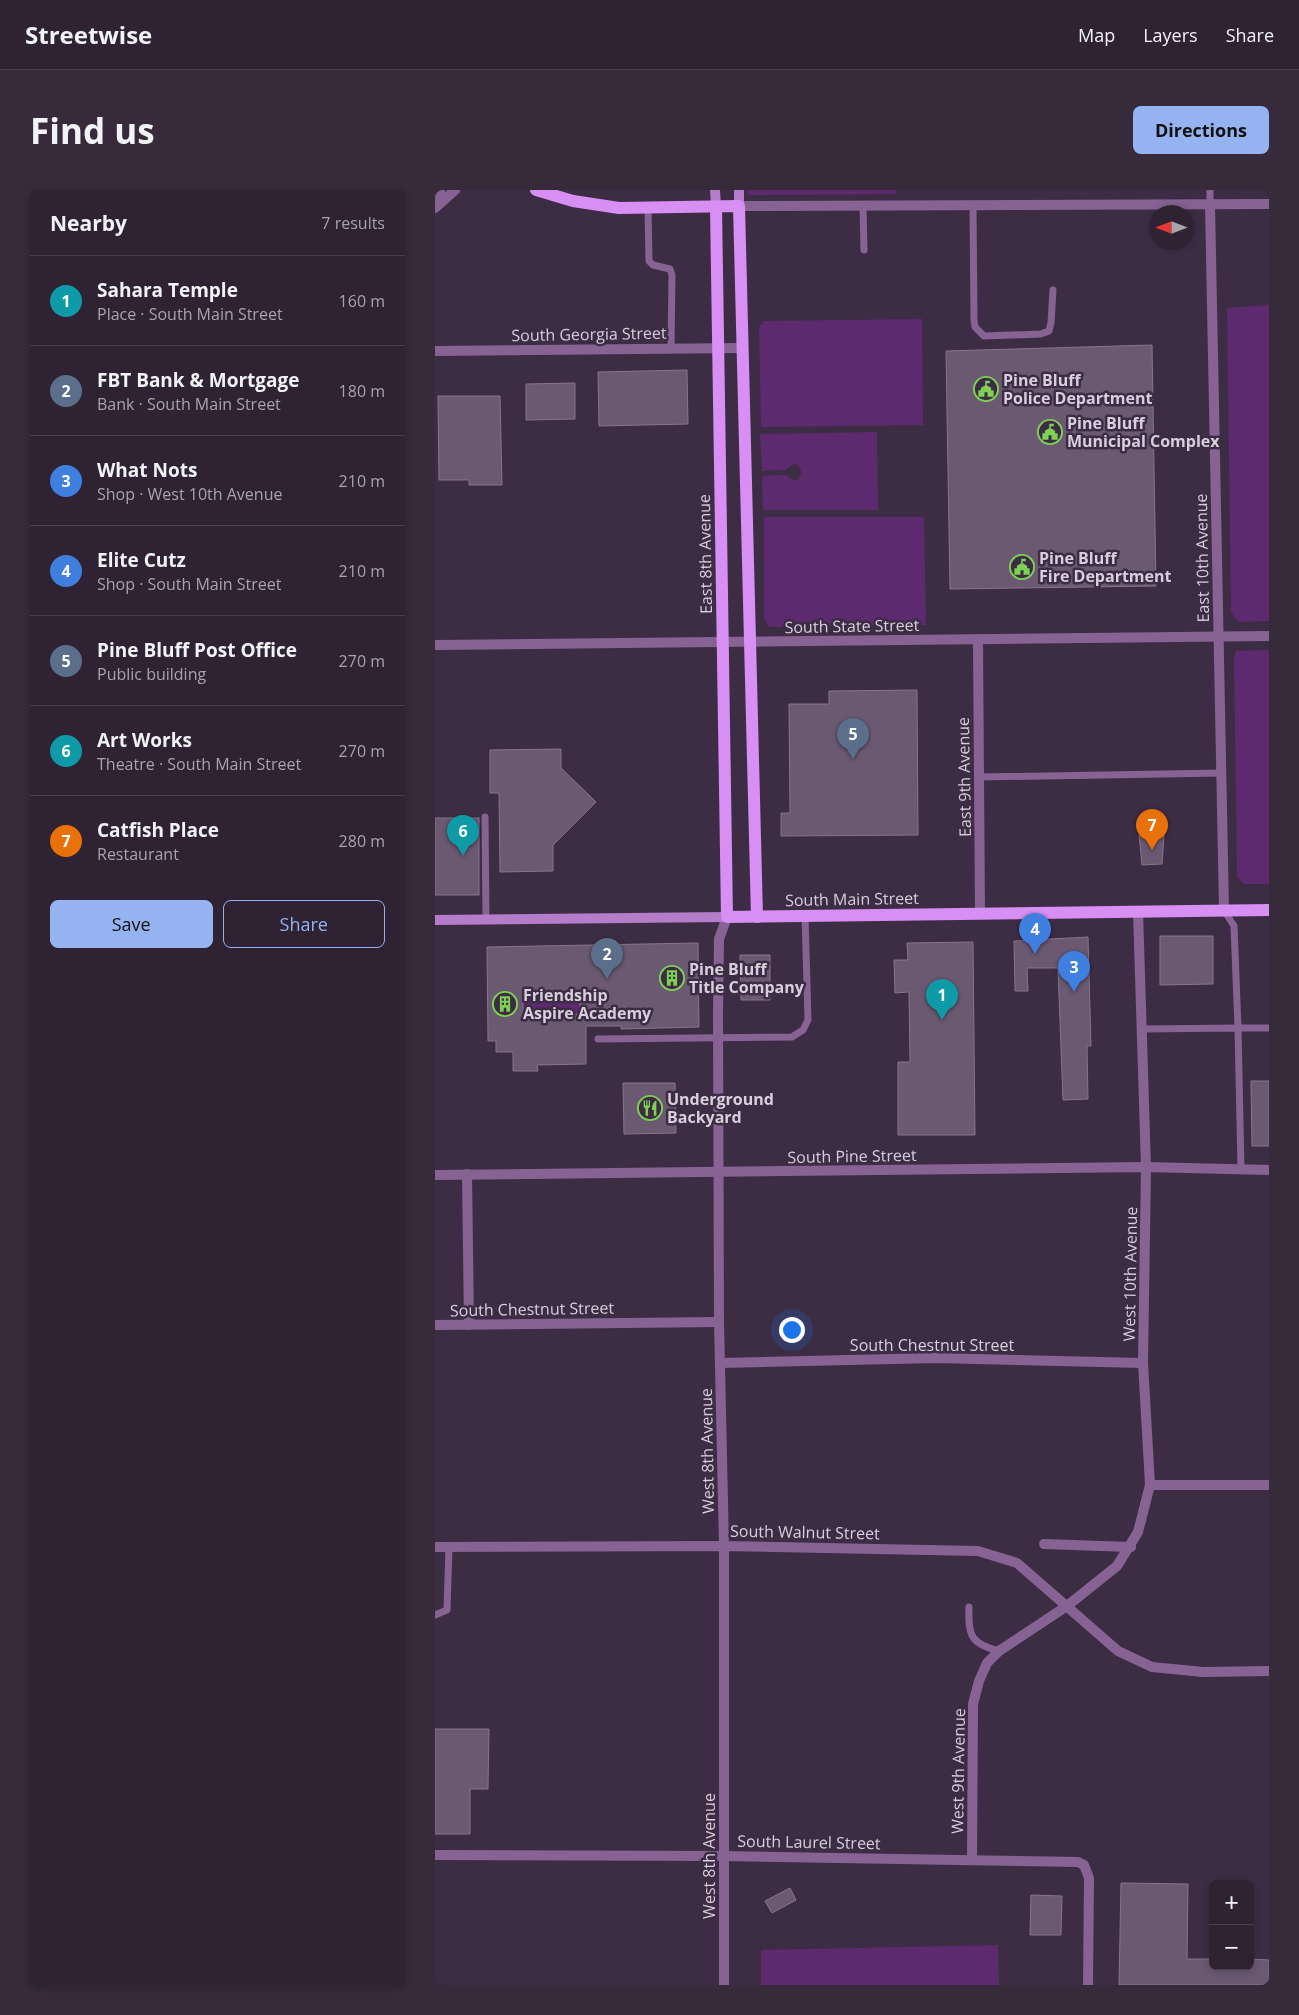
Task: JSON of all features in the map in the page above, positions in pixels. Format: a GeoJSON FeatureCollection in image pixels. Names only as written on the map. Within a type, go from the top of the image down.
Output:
{"type":"FeatureCollection","features":[{"type":"Feature","properties":{"kind":"main road"},"geometry":{"type":"LineString","coordinates":[[536,190],[573,201],[619,208],[739,206]]}},
{"type":"Feature","properties":{"kind":"main road","name":"East 8th Avenue"},"geometry":{"type":"LineString","coordinates":[[715,190],[727,917]]}},
{"type":"Feature","properties":{"kind":"main road"},"geometry":{"type":"LineString","coordinates":[[739,190],[757,917]]}},
{"type":"Feature","properties":{"kind":"main road","name":"South Main Street"},"geometry":{"type":"LineString","coordinates":[[435,920],[1269,910]]}},
{"type":"Feature","properties":{"kind":"street"},"geometry":{"type":"LineString","coordinates":[[437,207],[440,190]]}},
{"type":"Feature","properties":{"kind":"street"},"geometry":{"type":"LineString","coordinates":[[437,207],[455,190]]}},
{"type":"Feature","properties":{"kind":"street","name":"East 10th Avenue"},"geometry":{"type":"LineString","coordinates":[[1210,204],[1224,910]]}},
{"type":"Feature","properties":{"kind":"street"},"geometry":{"type":"LineString","coordinates":[[739,206],[1269,204]]}},
{"type":"Feature","properties":{"kind":"street","name":"South Georgia Street"},"geometry":{"type":"LineString","coordinates":[[435,351],[743,348]]}},
{"type":"Feature","properties":{"kind":"street","name":"South State Street"},"geometry":{"type":"LineString","coordinates":[[435,645],[1218,635],[1269,636]]}},
{"type":"Feature","properties":{"kind":"street","name":"East 9th Avenue"},"geometry":{"type":"LineString","coordinates":[[978,639],[980,914]]}},
{"type":"Feature","properties":{"kind":"street","name":"West 10th Avenue"},"geometry":{"type":"LineString","coordinates":[[1067,1606],[1117,1566],[1131,1547],[1138,1532],[1150,1485],[1143,1363],[1146,1167],[1138,912]]}},
{"type":"Feature","properties":{"kind":"street","name":"West 8th Avenue"},"geometry":{"type":"LineString","coordinates":[[725,1985],[724,1546],[719,1322],[718,1037],[719,939],[727,917]]}},
{"type":"Feature","properties":{"kind":"street","name":"South Pine Street"},"geometry":{"type":"LineString","coordinates":[[435,1175],[1146,1167],[1269,1170]]}},
{"type":"Feature","properties":{"kind":"street"},"geometry":{"type":"LineString","coordinates":[[467,1174],[469,1325]]}},
{"type":"Feature","properties":{"kind":"street","name":"South Chestnut Street"},"geometry":{"type":"LineString","coordinates":[[435,1325],[719,1322]]}},
{"type":"Feature","properties":{"kind":"street","name":"South Chestnut Street"},"geometry":{"type":"LineString","coordinates":[[720,1364],[936,1358],[1143,1363]]}},
{"type":"Feature","properties":{"kind":"street"},"geometry":{"type":"LineString","coordinates":[[1150,1485],[1269,1485]]}},
{"type":"Feature","properties":{"kind":"street"},"geometry":{"type":"LineString","coordinates":[[1043,1544],[1131,1547]]}},
{"type":"Feature","properties":{"kind":"street","name":"South Walnut Street"},"geometry":{"type":"LineString","coordinates":[[435,1547],[724,1546],[978,1551],[1017,1564],[1119,1651],[1152,1667],[1203,1672],[1269,1671]]}},
{"type":"Feature","properties":{"kind":"street","name":"West 9th Avenue"},"geometry":{"type":"LineString","coordinates":[[972,1860],[973,1704],[979,1681],[987,1663],[999,1651],[1067,1606]]}},
{"type":"Feature","properties":{"kind":"street","name":"South Laurel Street"},"geometry":{"type":"LineString","coordinates":[[435,1855],[724,1856],[1071,1861],[1085,1866],[1089,1878],[1088,1985]]}},
{"type":"Feature","properties":{"kind":"lane"},"geometry":{"type":"LineString","coordinates":[[1210,190],[1210,204]]}},
{"type":"Feature","properties":{"kind":"lane"},"geometry":{"type":"LineString","coordinates":[[863,206],[864,250]]}},
{"type":"Feature","properties":{"kind":"lane"},"geometry":{"type":"LineString","coordinates":[[973,206],[975,327],[984,336],[1041,334],[1049,331],[1053,290]]}},
{"type":"Feature","properties":{"kind":"lane"},"geometry":{"type":"LineString","coordinates":[[648,208],[649,261],[653,265],[670,269],[672,275],[671,348]]}},
{"type":"Feature","properties":{"kind":"lane"},"geometry":{"type":"LineString","coordinates":[[979,777],[1222,773]]}},
{"type":"Feature","properties":{"kind":"lane"},"geometry":{"type":"LineString","coordinates":[[485,817],[486,920]]}},
{"type":"Feature","properties":{"kind":"lane"},"geometry":{"type":"LineString","coordinates":[[1224,910],[1234,926],[1241,1169]]}},
{"type":"Feature","properties":{"kind":"lane"},"geometry":{"type":"LineString","coordinates":[[598,1039],[792,1037],[803,1030],[808,1020],[805,916]]}},
{"type":"Feature","properties":{"kind":"lane"},"geometry":{"type":"LineString","coordinates":[[1142,1029],[1269,1028]]}},
{"type":"Feature","properties":{"kind":"lane"},"geometry":{"type":"LineString","coordinates":[[435,1615],[447,1610],[449,1547]]}},
{"type":"Feature","properties":{"kind":"lane"},"geometry":{"type":"LineString","coordinates":[[969,1607],[969,1627],[975,1642],[999,1651]]}},
{"type":"Feature","properties":{"kind":"shaded area"},"geometry":{"type":"Polygon","coordinates":[[[748,190],[896,190],[896,194],[748,195],[748,190]]]}},
{"type":"Feature","properties":{"kind":"shaded area"},"geometry":{"type":"Polygon","coordinates":[[[1269,305],[1269,621],[1238,622],[1231,612],[1227,308],[1269,305]]]}},
{"type":"Feature","properties":{"kind":"shaded area"},"geometry":{"type":"Polygon","coordinates":[[[922,319],[923,425],[761,427],[759,327],[763,321],[922,319]]]}},
{"type":"Feature","properties":{"kind":"shaded area"},"geometry":{"type":"Polygon","coordinates":[[[877,432],[878,510],[763,510],[762,476],[786,475],[793,480],[798,480],[802,473],[798,465],[793,464],[786,470],[762,471],[760,434],[877,432]]]}},
{"type":"Feature","properties":{"kind":"shaded area"},"geometry":{"type":"Polygon","coordinates":[[[764,517],[924,517],[926,625],[769,627],[764,619],[764,517]]]}},
{"type":"Feature","properties":{"kind":"shaded area"},"geometry":{"type":"Polygon","coordinates":[[[1269,650],[1269,884],[1244,884],[1237,876],[1234,660],[1236,651],[1269,650]]]}},
{"type":"Feature","properties":{"kind":"shaded area"},"geometry":{"type":"Polygon","coordinates":[[[580,992],[580,1014],[523,1016],[523,993],[580,992]]]}},
{"type":"Feature","properties":{"kind":"shaded area"},"geometry":{"type":"Polygon","coordinates":[[[998,1945],[999,1985],[761,1985],[761,1950],[998,1945]]]}},
{"type":"Feature","properties":{"kind":"building","name":"Pine Bluff Municipal Complex"},"geometry":{"type":"Polygon","coordinates":[[[1152,345],[1156,586],[950,589],[946,351],[1152,345]]]}},
{"type":"Feature","properties":{"kind":"building"},"geometry":{"type":"Polygon","coordinates":[[[687,370],[688,424],[599,426],[598,372],[687,370]]]}},
{"type":"Feature","properties":{"kind":"building"},"geometry":{"type":"Polygon","coordinates":[[[575,383],[575,419],[526,420],[526,384],[575,383]]]}},
{"type":"Feature","properties":{"kind":"building"},"geometry":{"type":"Polygon","coordinates":[[[438,396],[500,396],[502,485],[469,485],[469,480],[439,480],[438,396]]]}},
{"type":"Feature","properties":{"kind":"building"},"geometry":{"type":"Polygon","coordinates":[[[917,690],[918,835],[781,836],[781,813],[790,813],[789,704],[829,704],[829,691],[917,690]]]}},
{"type":"Feature","properties":{"kind":"building"},"geometry":{"type":"Polygon","coordinates":[[[561,749],[561,768],[596,802],[553,845],[553,871],[500,872],[499,793],[490,793],[490,750],[561,749]]]}},
{"type":"Feature","properties":{"kind":"building"},"geometry":{"type":"Polygon","coordinates":[[[435,818],[479,818],[479,895],[435,895],[435,818]]]}},
{"type":"Feature","properties":{"kind":"building"},"geometry":{"type":"Polygon","coordinates":[[[1139,835],[1164,835],[1162,864],[1142,865],[1139,835]]]}},
{"type":"Feature","properties":{"kind":"building"},"geometry":{"type":"Polygon","coordinates":[[[1160,936],[1213,936],[1213,984],[1160,985],[1160,936]]]}},
{"type":"Feature","properties":{"kind":"building"},"geometry":{"type":"Polygon","coordinates":[[[1088,937],[1091,1046],[1087,1046],[1088,1099],[1063,1100],[1058,968],[1027,968],[1028,991],[1015,991],[1014,941],[1088,937]]]}},
{"type":"Feature","properties":{"kind":"building"},"geometry":{"type":"Polygon","coordinates":[[[973,942],[975,1135],[898,1135],[898,1062],[910,1062],[909,992],[895,993],[894,960],[908,960],[907,943],[973,942]]]}},
{"type":"Feature","properties":{"kind":"building"},"geometry":{"type":"Polygon","coordinates":[[[698,943],[699,1027],[621,1029],[621,1026],[586,1026],[586,1064],[537,1065],[538,1071],[513,1071],[513,1052],[496,1052],[496,1041],[488,1041],[487,947],[698,943]],[[580,992],[523,993],[523,1016],[580,1014],[580,992]]]}},
{"type":"Feature","properties":{"kind":"building"},"geometry":{"type":"Polygon","coordinates":[[[740,955],[770,955],[770,1000],[741,1000],[740,955]]]}},
{"type":"Feature","properties":{"kind":"building"},"geometry":{"type":"Polygon","coordinates":[[[1251,1081],[1269,1081],[1269,1146],[1252,1146],[1251,1081]]]}},
{"type":"Feature","properties":{"kind":"building","name":"Underground Backyard"},"geometry":{"type":"Polygon","coordinates":[[[623,1083],[675,1083],[676,1133],[624,1134],[623,1083]]]}},
{"type":"Feature","properties":{"kind":"building"},"geometry":{"type":"Polygon","coordinates":[[[435,1729],[489,1729],[488,1789],[470,1789],[470,1834],[435,1834],[435,1729]]]}},
{"type":"Feature","properties":{"kind":"building"},"geometry":{"type":"Polygon","coordinates":[[[1121,1883],[1188,1884],[1187,1959],[1209,1959],[1209,1970],[1254,1970],[1254,1959],[1269,1960],[1269,1985],[1119,1985],[1121,1883]]]}},
{"type":"Feature","properties":{"kind":"building"},"geometry":{"type":"Polygon","coordinates":[[[790,1888],[796,1900],[772,1913],[765,1901],[790,1888]]]}},
{"type":"Feature","properties":{"kind":"building"},"geometry":{"type":"Polygon","coordinates":[[[1031,1895],[1062,1896],[1061,1935],[1030,1935],[1031,1895]]]}},
{"type":"Feature","properties":{"kind":"place","name":"Pine Bluff Police Department"},"geometry":{"type":"Point","coordinates":[986,389]}},
{"type":"Feature","properties":{"kind":"place","name":"Pine Bluff Municipal Complex"},"geometry":{"type":"Point","coordinates":[1050,432]}},
{"type":"Feature","properties":{"kind":"place","name":"Pine Bluff Fire Department"},"geometry":{"type":"Point","coordinates":[1022,567]}},
{"type":"Feature","properties":{"kind":"place","name":"Pine Bluff Post Office"},"geometry":{"type":"Point","coordinates":[853,759]}},
{"type":"Feature","properties":{"kind":"place","name":"Catfish Place"},"geometry":{"type":"Point","coordinates":[1152,850]}},
{"type":"Feature","properties":{"kind":"place","name":"Art Works"},"geometry":{"type":"Point","coordinates":[463,856]}},
{"type":"Feature","properties":{"kind":"place","name":"Elite Cutz"},"geometry":{"type":"Point","coordinates":[1035,954]}},
{"type":"Feature","properties":{"kind":"place","name":"Pine Bluff Title Company"},"geometry":{"type":"Point","coordinates":[672,978]}},
{"type":"Feature","properties":{"kind":"place","name":"FBT Bank & Mortgage"},"geometry":{"type":"Point","coordinates":[607,979]}},
{"type":"Feature","properties":{"kind":"place","name":"What Nots"},"geometry":{"type":"Point","coordinates":[1074,992]}},
{"type":"Feature","properties":{"kind":"place","name":"Friendship Aspire Academy"},"geometry":{"type":"Point","coordinates":[505,1004]}},
{"type":"Feature","properties":{"kind":"place","name":"Sahara Temple"},"geometry":{"type":"Point","coordinates":[942,1020]}},
{"type":"Feature","properties":{"kind":"place","name":"Underground Backyard"},"geometry":{"type":"Point","coordinates":[650,1108]}}]}
